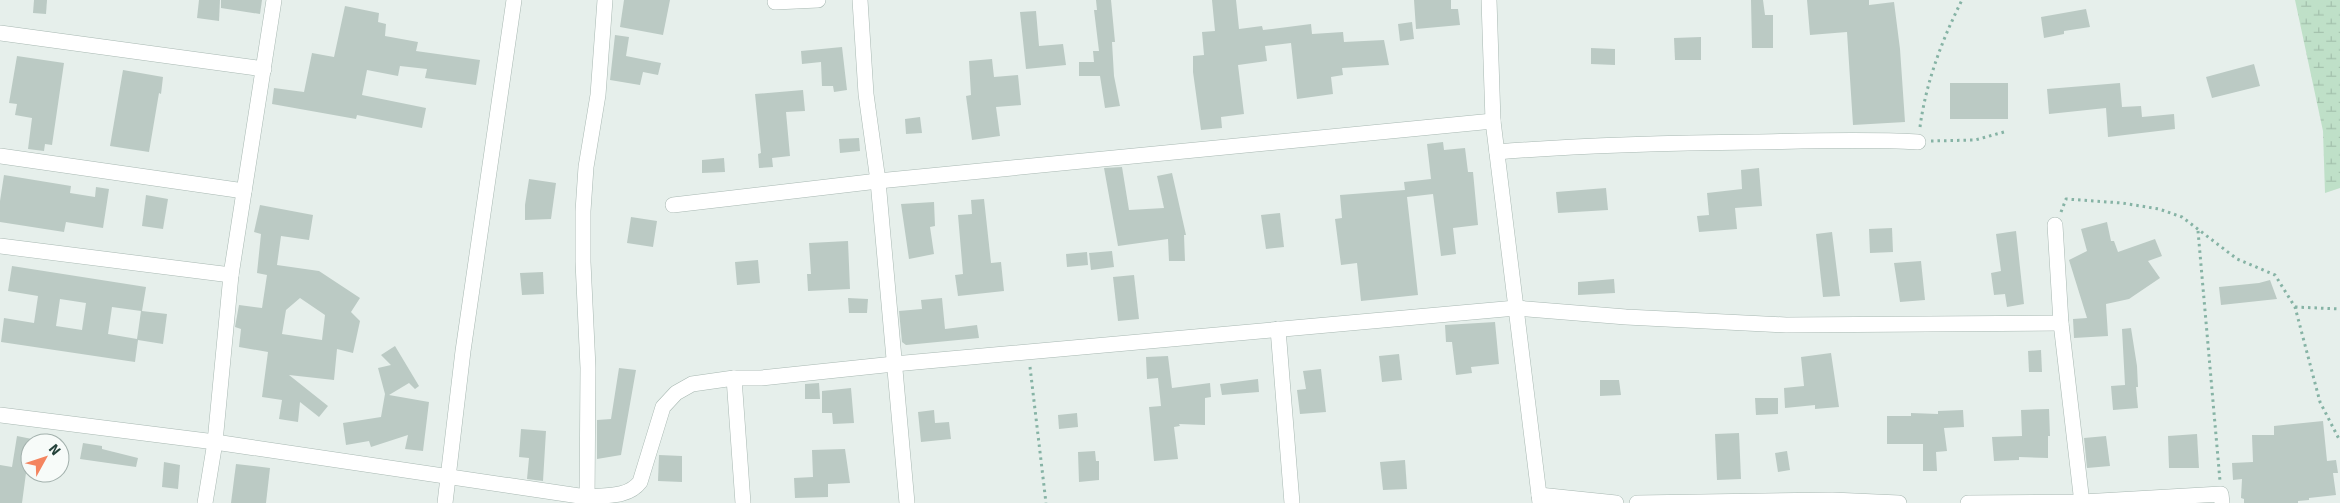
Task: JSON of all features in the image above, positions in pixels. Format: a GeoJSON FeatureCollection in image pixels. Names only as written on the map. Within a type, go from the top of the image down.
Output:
{"type":"FeatureCollection","features":[{"type":"Feature","properties":{"kind":"street"},"geometry":{"type":"LineString","coordinates":[[205,503],[215,442],[231,275],[274,0]]}},
{"type":"Feature","properties":{"kind":"street"},"geometry":{"type":"LineString","coordinates":[[445,503],[463,351],[514,0]]}},
{"type":"Feature","properties":{"kind":"street"},"geometry":{"type":"LineString","coordinates":[[587,500],[588,368],[583,262],[584,210],[586,167],[598,95],[605,0]]}},
{"type":"Feature","properties":{"kind":"street"},"geometry":{"type":"LineString","coordinates":[[775,2],[818,0]]}},
{"type":"Feature","properties":{"kind":"street"},"geometry":{"type":"LineString","coordinates":[[860,0],[866,94],[878,181],[907,503]]}},
{"type":"Feature","properties":{"kind":"street"},"geometry":{"type":"LineString","coordinates":[[1489,0],[1493,121],[1540,499],[1616,503]]}},
{"type":"Feature","properties":{"kind":"street"},"geometry":{"type":"LineString","coordinates":[[0,33],[264,69]]}},
{"type":"Feature","properties":{"kind":"street"},"geometry":{"type":"LineString","coordinates":[[673,205],[878,181],[1493,121]]}},
{"type":"Feature","properties":{"kind":"street"},"geometry":{"type":"LineString","coordinates":[[1497,152],[1580,145],[1656,143],[1871,139],[1918,142]]}},
{"type":"Feature","properties":{"kind":"street"},"geometry":{"type":"LineString","coordinates":[[0,156],[244,192]]}},
{"type":"Feature","properties":{"kind":"street"},"geometry":{"type":"LineString","coordinates":[[2055,226],[2061,323],[2082,502]]}},
{"type":"Feature","properties":{"kind":"street"},"geometry":{"type":"LineString","coordinates":[[0,246],[231,275]]}},
{"type":"Feature","properties":{"kind":"street"},"geometry":{"type":"LineString","coordinates":[[0,415],[215,442],[587,500],[628,492],[634,489],[640,482],[663,407],[676,393],[692,384],[734,378],[796,375],[894,364],[1516,308],[1626,317],[1786,325],[2061,323]]}},
{"type":"Feature","properties":{"kind":"street"},"geometry":{"type":"LineString","coordinates":[[1278,329],[1292,503]]}},
{"type":"Feature","properties":{"kind":"street"},"geometry":{"type":"LineString","coordinates":[[734,378],[743,503]]}},
{"type":"Feature","properties":{"kind":"street"},"geometry":{"type":"LineString","coordinates":[[1968,503],[2221,498]]}},
{"type":"Feature","properties":{"kind":"street"},"geometry":{"type":"LineString","coordinates":[[1637,503],[1832,500],[1899,503]]}},
{"type":"Feature","properties":{"kind":"path"},"geometry":{"type":"LineString","coordinates":[[1962,0],[1933,68],[1924,100],[1918,142],[1974,140],[2004,132]]}},
{"type":"Feature","properties":{"kind":"path"},"geometry":{"type":"LineString","coordinates":[[2055,226],[2066,199],[2122,202],[2160,209],[2182,217],[2237,259],[2274,275],[2295,307],[2320,402],[2340,441]]}},
{"type":"Feature","properties":{"kind":"path"},"geometry":{"type":"LineString","coordinates":[[2198,231],[2221,498]]}},
{"type":"Feature","properties":{"kind":"path"},"geometry":{"type":"LineString","coordinates":[[2295,307],[2340,309]]}},
{"type":"Feature","properties":{"kind":"path"},"geometry":{"type":"LineString","coordinates":[[1028,352],[1046,503]]}},
{"type":"Feature","properties":{"kind":"green space"},"geometry":{"type":"Polygon","coordinates":[[[2295,0],[2340,0],[2340,188],[2325,193],[2323,131],[2295,0]]]}},
{"type":"Feature","properties":{"kind":"building"},"geometry":{"type":"Polygon","coordinates":[[[34,0],[47,0],[46,14],[33,13],[34,0]]]}},
{"type":"Feature","properties":{"kind":"building"},"geometry":{"type":"Polygon","coordinates":[[[199,0],[220,0],[219,21],[197,18],[199,0]]]}},
{"type":"Feature","properties":{"kind":"building"},"geometry":{"type":"Polygon","coordinates":[[[221,0],[262,0],[260,14],[221,8],[221,0]]]}},
{"type":"Feature","properties":{"kind":"building"},"geometry":{"type":"Polygon","coordinates":[[[624,0],[670,0],[663,35],[620,27],[624,0]]]}},
{"type":"Feature","properties":{"kind":"building"},"geometry":{"type":"Polygon","coordinates":[[[1096,0],[1111,0],[1115,42],[1112,42],[1114,76],[1120,106],[1105,108],[1100,76],[1079,76],[1079,62],[1094,62],[1093,51],[1099,51],[1094,10],[1097,10],[1096,0]]]}},
{"type":"Feature","properties":{"kind":"building"},"geometry":{"type":"Polygon","coordinates":[[[1212,0],[1236,0],[1239,29],[1262,26],[1263,30],[1311,24],[1312,34],[1343,32],[1344,42],[1384,40],[1389,65],[1342,68],[1343,75],[1331,77],[1333,94],[1297,99],[1291,43],[1265,46],[1267,61],[1238,65],[1244,114],[1221,117],[1222,128],[1201,130],[1193,72],[1193,56],[1204,55],[1202,32],[1215,31],[1212,0]]]}},
{"type":"Feature","properties":{"kind":"building"},"geometry":{"type":"Polygon","coordinates":[[[1414,0],[1451,0],[1451,9],[1458,9],[1460,25],[1416,29],[1414,0]]]}},
{"type":"Feature","properties":{"kind":"building"},"geometry":{"type":"Polygon","coordinates":[[[1751,0],[1763,0],[1765,15],[1773,15],[1773,48],[1752,48],[1751,0]]]}},
{"type":"Feature","properties":{"kind":"building"},"geometry":{"type":"Polygon","coordinates":[[[1807,0],[1869,0],[1869,5],[1894,2],[1900,49],[1905,122],[1853,125],[1847,32],[1810,35],[1807,0]]]}},
{"type":"Feature","properties":{"kind":"building"},"geometry":{"type":"Polygon","coordinates":[[[345,6],[379,13],[378,22],[386,24],[385,36],[418,42],[416,51],[480,60],[476,85],[425,78],[427,69],[400,66],[398,76],[367,70],[362,95],[426,108],[422,128],[357,115],[356,119],[272,104],[274,88],[304,92],[312,53],[334,57],[345,6]]]}},
{"type":"Feature","properties":{"kind":"building"},"geometry":{"type":"Polygon","coordinates":[[[2086,9],[2090,27],[2064,31],[2064,34],[2044,38],[2041,17],[2086,9]]]}},
{"type":"Feature","properties":{"kind":"building"},"geometry":{"type":"Polygon","coordinates":[[[1036,11],[1039,46],[1063,44],[1066,65],[1026,69],[1020,12],[1036,11]]]}},
{"type":"Feature","properties":{"kind":"building"},"geometry":{"type":"Polygon","coordinates":[[[1412,22],[1414,39],[1400,41],[1398,24],[1412,22]]]}},
{"type":"Feature","properties":{"kind":"building"},"geometry":{"type":"Polygon","coordinates":[[[615,35],[629,37],[626,56],[661,63],[658,75],[643,72],[640,85],[610,80],[615,35]]]}},
{"type":"Feature","properties":{"kind":"building"},"geometry":{"type":"Polygon","coordinates":[[[1701,37],[1701,60],[1675,60],[1674,38],[1701,37]]]}},
{"type":"Feature","properties":{"kind":"building"},"geometry":{"type":"Polygon","coordinates":[[[842,47],[847,90],[834,92],[833,86],[822,86],[821,62],[802,64],[801,51],[842,47]]]}},
{"type":"Feature","properties":{"kind":"building"},"geometry":{"type":"Polygon","coordinates":[[[1591,48],[1615,49],[1615,65],[1591,64],[1591,48]]]}},
{"type":"Feature","properties":{"kind":"building"},"geometry":{"type":"Polygon","coordinates":[[[17,56],[64,63],[52,145],[45,144],[44,151],[28,149],[32,118],[15,115],[17,104],[9,103],[17,56]]]}},
{"type":"Feature","properties":{"kind":"building"},"geometry":{"type":"Polygon","coordinates":[[[992,59],[994,77],[1018,75],[1021,105],[996,107],[1000,136],[972,140],[966,96],[971,95],[969,61],[992,59]]]}},
{"type":"Feature","properties":{"kind":"building"},"geometry":{"type":"Polygon","coordinates":[[[2254,64],[2260,86],[2212,98],[2206,77],[2254,64]]]}},
{"type":"Feature","properties":{"kind":"building"},"geometry":{"type":"Polygon","coordinates":[[[123,70],[163,77],[149,152],[110,146],[123,70]]]}},
{"type":"Feature","properties":{"kind":"building"},"geometry":{"type":"Polygon","coordinates":[[[1950,83],[2008,83],[2008,119],[1950,119],[1950,83]]]}},
{"type":"Feature","properties":{"kind":"building"},"geometry":{"type":"Polygon","coordinates":[[[2120,83],[2122,107],[2141,106],[2142,117],[2174,114],[2175,129],[2108,137],[2106,108],[2049,114],[2047,89],[2120,83]]]}},
{"type":"Feature","properties":{"kind":"building"},"geometry":{"type":"Polygon","coordinates":[[[803,90],[805,111],[786,112],[790,156],[772,158],[773,167],[759,168],[758,154],[761,153],[755,94],[803,90]]]}},
{"type":"Feature","properties":{"kind":"building"},"geometry":{"type":"Polygon","coordinates":[[[920,117],[922,133],[906,134],[905,119],[920,117]]]}},
{"type":"Feature","properties":{"kind":"building"},"geometry":{"type":"Polygon","coordinates":[[[859,138],[860,151],[840,153],[839,139],[859,138]]]}},
{"type":"Feature","properties":{"kind":"building"},"geometry":{"type":"Polygon","coordinates":[[[1443,142],[1444,150],[1465,148],[1468,172],[1473,172],[1478,225],[1453,228],[1456,254],[1441,256],[1433,194],[1407,197],[1418,295],[1361,301],[1357,263],[1341,265],[1335,219],[1342,218],[1340,195],[1405,190],[1404,182],[1431,179],[1427,144],[1443,142]]]}},
{"type":"Feature","properties":{"kind":"building"},"geometry":{"type":"Polygon","coordinates":[[[724,158],[725,172],[702,173],[702,160],[724,158]]]}},
{"type":"Feature","properties":{"kind":"building"},"geometry":{"type":"Polygon","coordinates":[[[1122,167],[1129,210],[1164,208],[1157,176],[1172,173],[1186,235],[1184,235],[1185,261],[1169,261],[1168,239],[1118,246],[1104,168],[1122,167]]]}},
{"type":"Feature","properties":{"kind":"building"},"geometry":{"type":"Polygon","coordinates":[[[1759,168],[1762,206],[1735,208],[1737,229],[1699,232],[1697,216],[1709,215],[1707,193],[1742,189],[1741,170],[1759,168]]]}},
{"type":"Feature","properties":{"kind":"building"},"geometry":{"type":"Polygon","coordinates":[[[4,175],[71,186],[70,193],[95,197],[96,187],[109,189],[103,228],[66,222],[64,232],[0,222],[0,201],[4,175]]]}},
{"type":"Feature","properties":{"kind":"building"},"geometry":{"type":"Polygon","coordinates":[[[529,179],[556,183],[551,219],[525,220],[529,179]]]}},
{"type":"Feature","properties":{"kind":"building"},"geometry":{"type":"Polygon","coordinates":[[[1606,188],[1608,210],[1558,213],[1556,192],[1606,188]]]}},
{"type":"Feature","properties":{"kind":"building"},"geometry":{"type":"Polygon","coordinates":[[[146,195],[168,199],[163,229],[142,226],[146,195]]]}},
{"type":"Feature","properties":{"kind":"building"},"geometry":{"type":"Polygon","coordinates":[[[984,199],[991,263],[1001,262],[1004,291],[958,296],[955,275],[963,274],[958,215],[972,214],[971,200],[984,199]]]}},
{"type":"Feature","properties":{"kind":"building"},"geometry":{"type":"Polygon","coordinates":[[[934,202],[935,226],[930,227],[934,254],[909,259],[901,204],[934,202]]]}},
{"type":"Feature","properties":{"kind":"building"},"geometry":{"type":"Polygon","coordinates":[[[260,205],[313,215],[309,240],[281,236],[277,265],[319,271],[360,298],[351,312],[360,321],[353,353],[337,349],[334,380],[289,375],[328,406],[319,417],[300,402],[298,422],[279,419],[282,400],[262,397],[268,352],[239,347],[241,329],[235,327],[239,305],[262,308],[267,275],[257,273],[261,234],[254,232],[260,205]],[[300,298],[286,310],[282,334],[322,340],[325,315],[300,298]]]}},
{"type":"Feature","properties":{"kind":"building"},"geometry":{"type":"Polygon","coordinates":[[[1280,213],[1284,247],[1266,249],[1261,215],[1280,213]]]}},
{"type":"Feature","properties":{"kind":"building"},"geometry":{"type":"Polygon","coordinates":[[[631,217],[657,221],[653,247],[627,243],[631,217]]]}},
{"type":"Feature","properties":{"kind":"building"},"geometry":{"type":"Polygon","coordinates":[[[2107,222],[2111,241],[2114,241],[2118,252],[2155,239],[2162,256],[2148,261],[2160,278],[2129,299],[2106,304],[2108,336],[2074,338],[2073,319],[2087,318],[2069,260],[2087,251],[2081,229],[2107,222]]]}},
{"type":"Feature","properties":{"kind":"building"},"geometry":{"type":"Polygon","coordinates":[[[1892,228],[1893,252],[1870,253],[1869,229],[1892,228]]]}},
{"type":"Feature","properties":{"kind":"building"},"geometry":{"type":"Polygon","coordinates":[[[2016,231],[2024,304],[2007,307],[2005,294],[1994,295],[1991,273],[2001,271],[1996,234],[2016,231]]]}},
{"type":"Feature","properties":{"kind":"building"},"geometry":{"type":"Polygon","coordinates":[[[1832,232],[1840,296],[1823,297],[1816,234],[1832,232]]]}},
{"type":"Feature","properties":{"kind":"building"},"geometry":{"type":"Polygon","coordinates":[[[848,241],[850,289],[808,291],[807,274],[811,274],[809,243],[848,241]]]}},
{"type":"Feature","properties":{"kind":"building"},"geometry":{"type":"Polygon","coordinates":[[[1112,251],[1114,267],[1091,270],[1089,253],[1112,251]]]}},
{"type":"Feature","properties":{"kind":"building"},"geometry":{"type":"Polygon","coordinates":[[[1087,252],[1088,265],[1067,267],[1066,254],[1087,252]]]}},
{"type":"Feature","properties":{"kind":"building"},"geometry":{"type":"Polygon","coordinates":[[[758,260],[760,283],[737,285],[735,262],[758,260]]]}},
{"type":"Feature","properties":{"kind":"building"},"geometry":{"type":"Polygon","coordinates":[[[1921,261],[1925,300],[1900,302],[1894,263],[1921,261]]]}},
{"type":"Feature","properties":{"kind":"building"},"geometry":{"type":"Polygon","coordinates":[[[12,266],[146,287],[142,311],[167,314],[163,344],[138,340],[135,362],[1,342],[4,318],[34,323],[38,296],[8,291],[12,266]],[[60,299],[56,326],[82,330],[86,303],[60,299]],[[112,307],[108,334],[137,339],[141,311],[112,307]]]}},
{"type":"Feature","properties":{"kind":"building"},"geometry":{"type":"Polygon","coordinates":[[[543,272],[544,294],[522,295],[520,273],[543,272]]]}},
{"type":"Feature","properties":{"kind":"building"},"geometry":{"type":"Polygon","coordinates":[[[1134,275],[1139,319],[1118,321],[1113,277],[1134,275]]]}},
{"type":"Feature","properties":{"kind":"building"},"geometry":{"type":"Polygon","coordinates":[[[1614,279],[1615,293],[1578,295],[1578,282],[1614,279]]]}},
{"type":"Feature","properties":{"kind":"building"},"geometry":{"type":"Polygon","coordinates":[[[2270,280],[2277,299],[2221,305],[2219,287],[2270,280]]]}},
{"type":"Feature","properties":{"kind":"building"},"geometry":{"type":"Polygon","coordinates":[[[848,298],[868,299],[867,313],[849,313],[848,298]]]}},
{"type":"Feature","properties":{"kind":"building"},"geometry":{"type":"Polygon","coordinates":[[[942,298],[945,329],[977,325],[979,338],[906,345],[902,342],[899,311],[922,309],[921,300],[942,298]]]}},
{"type":"Feature","properties":{"kind":"building"},"geometry":{"type":"Polygon","coordinates":[[[1495,322],[1499,364],[1471,367],[1472,373],[1456,375],[1452,342],[1446,342],[1445,325],[1495,322]]]}},
{"type":"Feature","properties":{"kind":"building"},"geometry":{"type":"Polygon","coordinates":[[[2131,328],[2137,366],[2138,408],[2113,410],[2111,386],[2125,385],[2122,329],[2131,328]]]}},
{"type":"Feature","properties":{"kind":"building"},"geometry":{"type":"Polygon","coordinates":[[[395,346],[419,386],[415,389],[409,383],[389,395],[429,402],[423,451],[405,449],[408,435],[371,447],[369,441],[346,445],[343,423],[381,417],[385,394],[378,368],[391,365],[381,355],[395,346]]]}},
{"type":"Feature","properties":{"kind":"building"},"geometry":{"type":"Polygon","coordinates":[[[2041,350],[2042,372],[2029,372],[2028,351],[2041,350]]]}},
{"type":"Feature","properties":{"kind":"building"},"geometry":{"type":"Polygon","coordinates":[[[1831,353],[1839,407],[1815,409],[1815,405],[1785,408],[1784,388],[1804,386],[1801,357],[1831,353]]]}},
{"type":"Feature","properties":{"kind":"building"},"geometry":{"type":"Polygon","coordinates":[[[1399,354],[1402,380],[1382,382],[1379,356],[1399,354]]]}},
{"type":"Feature","properties":{"kind":"building"},"geometry":{"type":"Polygon","coordinates":[[[1168,356],[1172,388],[1210,383],[1211,397],[1205,398],[1205,425],[1179,424],[1180,426],[1174,427],[1178,459],[1154,461],[1149,407],[1161,406],[1158,378],[1147,379],[1146,357],[1168,356]]]}},
{"type":"Feature","properties":{"kind":"building"},"geometry":{"type":"Polygon","coordinates":[[[619,368],[636,370],[621,455],[597,459],[597,420],[611,419],[619,368]]]}},
{"type":"Feature","properties":{"kind":"building"},"geometry":{"type":"Polygon","coordinates":[[[1321,369],[1326,412],[1300,414],[1297,390],[1306,389],[1303,371],[1321,369]]]}},
{"type":"Feature","properties":{"kind":"building"},"geometry":{"type":"Polygon","coordinates":[[[1258,379],[1259,392],[1222,395],[1220,384],[1258,379]]]}},
{"type":"Feature","properties":{"kind":"building"},"geometry":{"type":"Polygon","coordinates":[[[1600,380],[1619,380],[1621,395],[1600,396],[1600,380]]]}},
{"type":"Feature","properties":{"kind":"building"},"geometry":{"type":"Polygon","coordinates":[[[819,383],[820,399],[805,399],[805,384],[819,383]]]}},
{"type":"Feature","properties":{"kind":"building"},"geometry":{"type":"Polygon","coordinates":[[[851,388],[854,423],[833,424],[832,413],[822,413],[822,391],[851,388]]]}},
{"type":"Feature","properties":{"kind":"building"},"geometry":{"type":"Polygon","coordinates":[[[1755,398],[1778,398],[1778,414],[1756,415],[1755,398]]]}},
{"type":"Feature","properties":{"kind":"building"},"geometry":{"type":"Polygon","coordinates":[[[2049,409],[2050,436],[2048,436],[2048,458],[2019,457],[2019,460],[1994,461],[1992,437],[2022,436],[2021,410],[2049,409]]]}},
{"type":"Feature","properties":{"kind":"building"},"geometry":{"type":"Polygon","coordinates":[[[934,410],[935,423],[949,422],[951,439],[921,442],[918,412],[934,410]]]}},
{"type":"Feature","properties":{"kind":"building"},"geometry":{"type":"Polygon","coordinates":[[[1963,410],[1964,427],[1944,428],[1947,451],[1936,452],[1937,471],[1923,471],[1923,444],[1887,444],[1887,416],[1911,416],[1911,413],[1938,414],[1938,411],[1963,410]]]}},
{"type":"Feature","properties":{"kind":"building"},"geometry":{"type":"Polygon","coordinates":[[[1077,413],[1078,427],[1059,429],[1058,415],[1077,413]]]}},
{"type":"Feature","properties":{"kind":"building"},"geometry":{"type":"Polygon","coordinates":[[[2323,421],[2327,461],[2336,460],[2338,473],[2333,473],[2336,495],[2309,498],[2309,500],[2298,501],[2298,503],[2244,503],[2244,499],[2241,498],[2242,479],[2233,480],[2232,463],[2253,462],[2252,435],[2274,435],[2274,426],[2323,421]]]}},
{"type":"Feature","properties":{"kind":"building"},"geometry":{"type":"Polygon","coordinates":[[[521,429],[546,431],[543,481],[527,479],[529,458],[519,457],[521,429]]]}},
{"type":"Feature","properties":{"kind":"building"},"geometry":{"type":"Polygon","coordinates":[[[1739,433],[1741,479],[1717,480],[1715,434],[1739,433]]]}},
{"type":"Feature","properties":{"kind":"building"},"geometry":{"type":"Polygon","coordinates":[[[2197,434],[2199,468],[2169,468],[2168,436],[2197,434]]]}},
{"type":"Feature","properties":{"kind":"building"},"geometry":{"type":"Polygon","coordinates":[[[17,436],[20,437],[20,483],[25,483],[22,503],[0,503],[0,465],[12,467],[17,436]]]}},
{"type":"Feature","properties":{"kind":"building"},"geometry":{"type":"Polygon","coordinates":[[[2106,436],[2110,466],[2087,468],[2084,438],[2106,436]]]}},
{"type":"Feature","properties":{"kind":"building"},"geometry":{"type":"Polygon","coordinates":[[[83,443],[102,446],[102,449],[138,458],[136,467],[80,459],[83,443]]]}},
{"type":"Feature","properties":{"kind":"building"},"geometry":{"type":"Polygon","coordinates":[[[845,449],[850,483],[828,484],[828,497],[795,498],[794,478],[813,477],[812,450],[845,449]]]}},
{"type":"Feature","properties":{"kind":"building"},"geometry":{"type":"Polygon","coordinates":[[[1095,451],[1096,461],[1099,461],[1099,480],[1079,482],[1078,452],[1095,451]]]}},
{"type":"Feature","properties":{"kind":"building"},"geometry":{"type":"Polygon","coordinates":[[[1787,451],[1790,470],[1778,472],[1775,453],[1787,451]]]}},
{"type":"Feature","properties":{"kind":"building"},"geometry":{"type":"Polygon","coordinates":[[[659,455],[682,456],[682,482],[658,481],[659,455]]]}},
{"type":"Feature","properties":{"kind":"building"},"geometry":{"type":"Polygon","coordinates":[[[1405,460],[1407,489],[1383,490],[1380,462],[1405,460]]]}},
{"type":"Feature","properties":{"kind":"building"},"geometry":{"type":"Polygon","coordinates":[[[164,462],[180,465],[178,489],[162,487],[164,462]]]}},
{"type":"Feature","properties":{"kind":"building"},"geometry":{"type":"Polygon","coordinates":[[[236,464],[270,468],[266,503],[231,503],[236,464]]]}}]}
